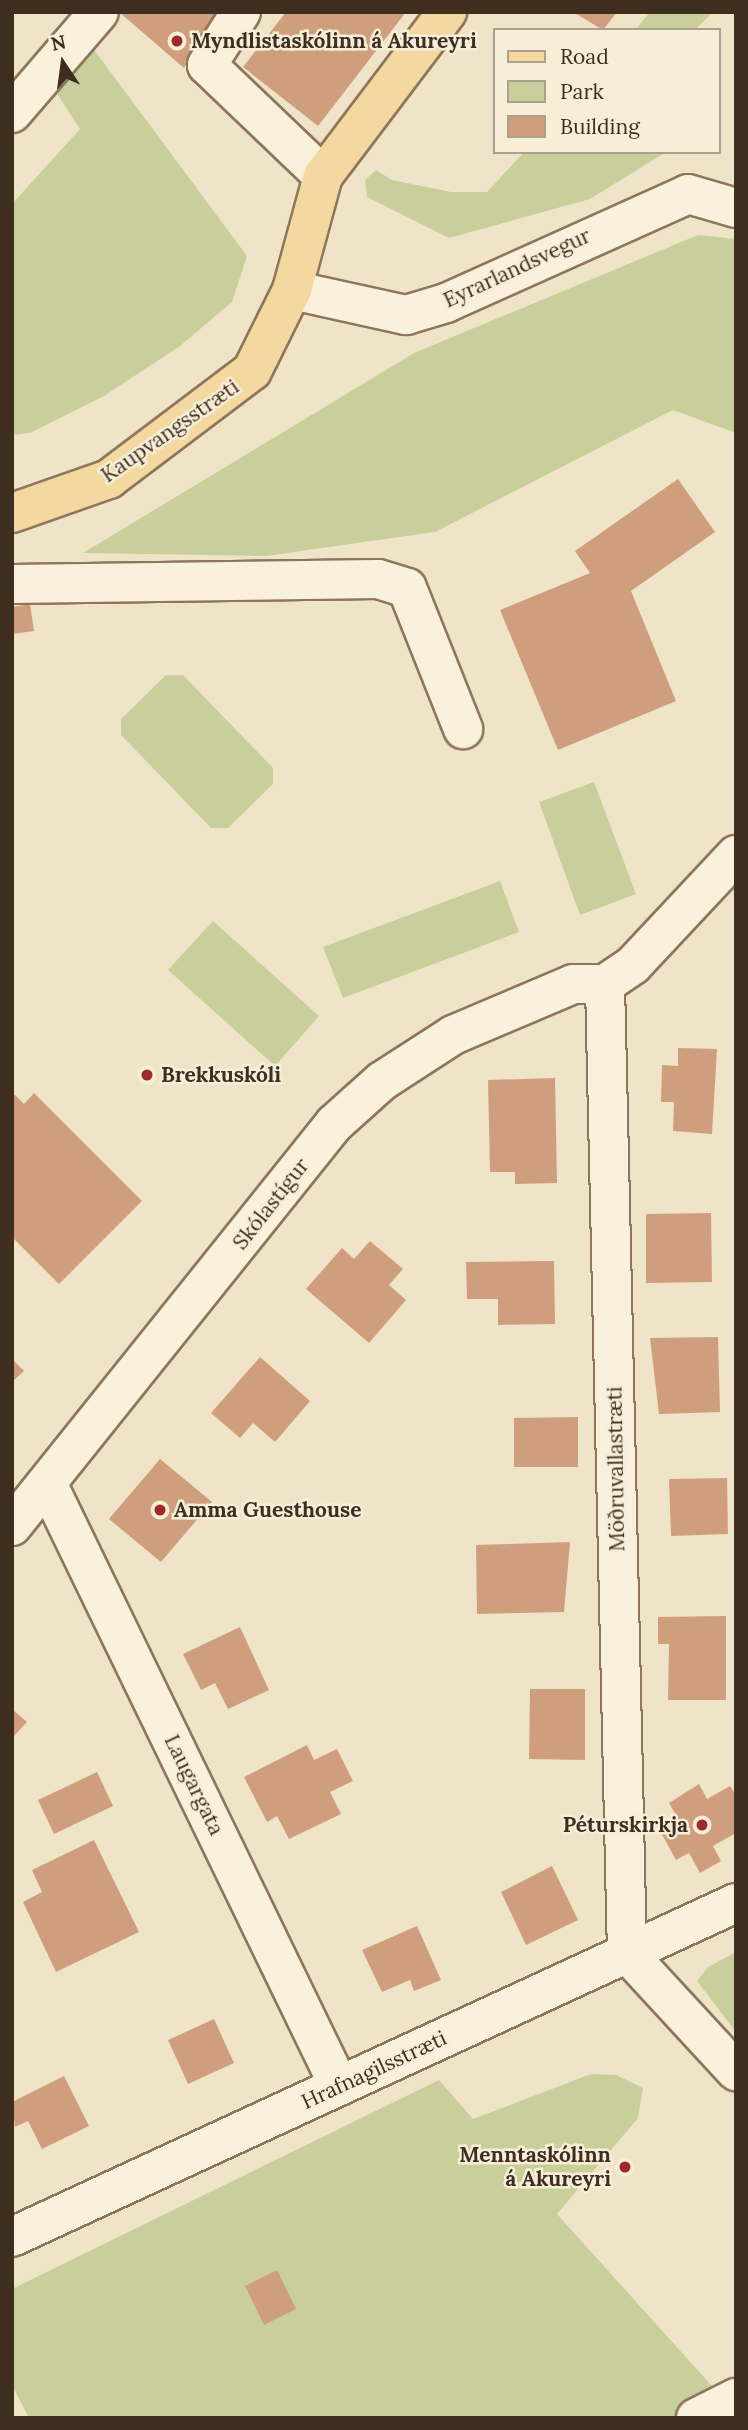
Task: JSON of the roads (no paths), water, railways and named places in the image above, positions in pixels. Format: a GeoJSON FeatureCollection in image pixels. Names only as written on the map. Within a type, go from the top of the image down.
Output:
{"type":"FeatureCollection","features":[{"type":"Feature","properties":{"kind":"main road","name":"Kaupvangsstræti"},"geometry":{"type":"LineString","coordinates":[[12,513],[109,479],[223,399],[252,371],[292,290],[323,176],[447,12]]}},
{"type":"Feature","properties":{"kind":"street"},"geometry":{"type":"LineString","coordinates":[[12,113],[99,12]]}},
{"type":"Feature","properties":{"kind":"street"},"geometry":{"type":"LineString","coordinates":[[241,12],[207,65],[323,176]]}},
{"type":"Feature","properties":{"kind":"street","name":"Eyrarlandsvegur"},"geometry":{"type":"LineString","coordinates":[[292,290],[406,315],[446,303],[688,194],[736,208]]}},
{"type":"Feature","properties":{"kind":"street"},"geometry":{"type":"LineString","coordinates":[[12,584],[378,579],[407,588],[463,729]]}},
{"type":"Feature","properties":{"kind":"street"},"geometry":{"type":"LineString","coordinates":[[605,984],[633,965],[736,855]]}},
{"type":"Feature","properties":{"kind":"street","name":"Skólastígur"},"geometry":{"type":"LineString","coordinates":[[12,1525],[48,1485],[334,1124],[382,1080],[453,1035],[573,984],[605,984]]}},
{"type":"Feature","properties":{"kind":"street","name":"Möðruvallastræti"},"geometry":{"type":"LineString","coordinates":[[605,984],[627,1953]]}},
{"type":"Feature","properties":{"kind":"street","name":"Laugargata"},"geometry":{"type":"LineString","coordinates":[[48,1485],[339,2086]]}},
{"type":"Feature","properties":{"kind":"street","name":"Hrafnagilsstræti"},"geometry":{"type":"LineString","coordinates":[[12,2237],[736,1903]]}},
{"type":"Feature","properties":{"kind":"street"},"geometry":{"type":"LineString","coordinates":[[627,1953],[736,2071]]}},
{"type":"Feature","properties":{"kind":"street"},"geometry":{"type":"LineString","coordinates":[[696,2418],[736,2398]]}},
{"type":"Feature","properties":{"kind":"place","name":"Myndlistaskólinn á Akureyri"},"geometry":{"type":"Point","coordinates":[177,41]}},
{"type":"Feature","properties":{"kind":"place","name":"Brekkuskóli"},"geometry":{"type":"Point","coordinates":[147,1075]}},
{"type":"Feature","properties":{"kind":"place","name":"Amma Guesthouse"},"geometry":{"type":"Point","coordinates":[160,1510]}},
{"type":"Feature","properties":{"kind":"place","name":"Péturskirkja"},"geometry":{"type":"Point","coordinates":[702,1825]}},
{"type":"Feature","properties":{"kind":"place","name":"Menntaskólinn á Akureyri"},"geometry":{"type":"Point","coordinates":[625,2167]}}]}
